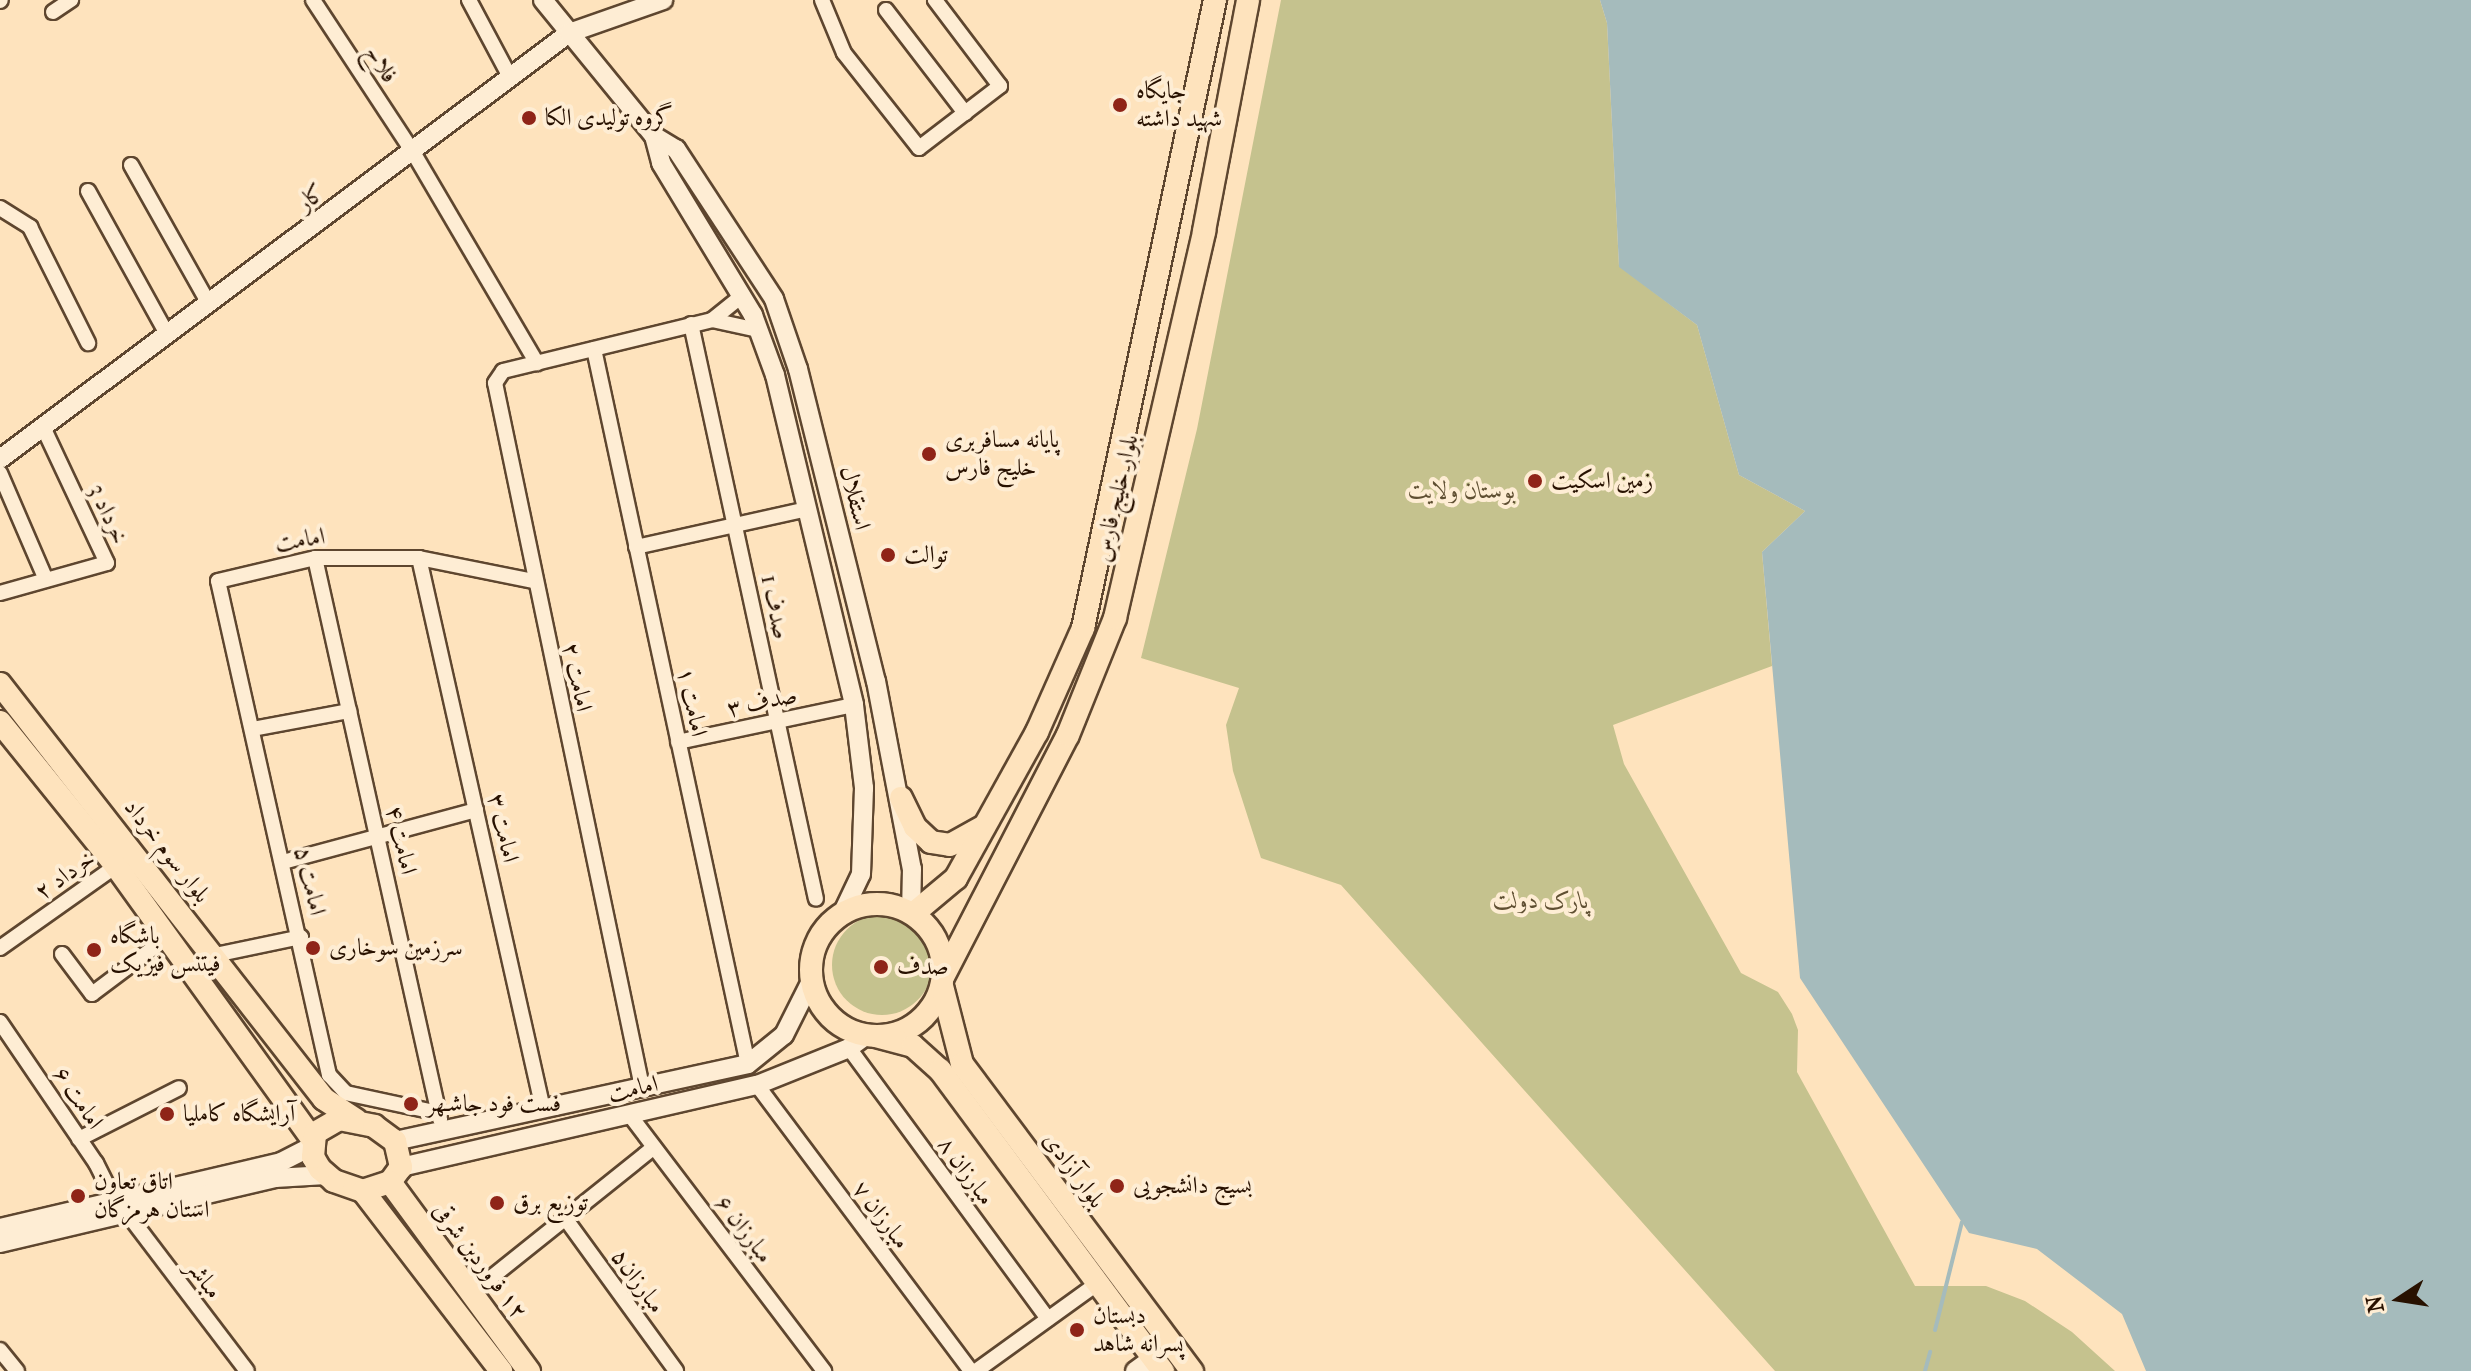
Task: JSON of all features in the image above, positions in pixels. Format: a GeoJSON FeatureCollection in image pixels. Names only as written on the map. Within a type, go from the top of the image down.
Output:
{"type":"FeatureCollection","features":[{"type":"Feature","properties":{"kind":"main road","name":"بلوار خلیج فارس"},"geometry":{"type":"LineString","coordinates":[[912,914],[956,878],[1037,732],[1083,628],[1215,0]]}},
{"type":"Feature","properties":{"kind":"main road","name":"بلوار خلیج فارس"},"geometry":{"type":"LineString","coordinates":[[943,982],[1068,735],[1115,618],[1204,231],[1248,0]]}},
{"type":"Feature","properties":{"kind":"main road","name":"بلوار سوم خرداد"},"geometry":{"type":"LineString","coordinates":[[0,684],[215,955],[324,1099],[356,1120]]}},
{"type":"Feature","properties":{"kind":"main road","name":"بلوار سوم خرداد"},"geometry":{"type":"LineString","coordinates":[[0,722],[116,866],[283,1093],[313,1143]]}},
{"type":"Feature","properties":{"kind":"main road"},"geometry":{"type":"LineString","coordinates":[[901,798],[923,836],[940,845],[950,845],[987,824]]}},
{"type":"Feature","properties":{"kind":"main road"},"geometry":{"type":"LineString","coordinates":[[881,904],[912,914],[937,942],[943,982],[918,1023],[864,1040],[836,1022],[821,1002],[812,979],[815,948],[842,914],[881,904]]}},
{"type":"Feature","properties":{"kind":"main road","name":"بلوار آزادی"},"geometry":{"type":"LineString","coordinates":[[943,982],[962,1064],[1192,1371]]}},
{"type":"Feature","properties":{"kind":"main road","name":"بلوار آزادی"},"geometry":{"type":"LineString","coordinates":[[864,1040],[913,1046],[933,1063],[1098,1283],[1150,1367]]}},
{"type":"Feature","properties":{"kind":"main road"},"geometry":{"type":"LineString","coordinates":[[283,1093],[301,1088],[301,1070]]}},
{"type":"Feature","properties":{"kind":"main road"},"geometry":{"type":"LineString","coordinates":[[356,1120],[395,1141],[396,1174],[363,1191],[326,1175],[313,1143],[329,1122],[356,1120]]}},
{"type":"Feature","properties":{"kind":"main road","name":"١٢ فروردین شرقی"},"geometry":{"type":"LineString","coordinates":[[396,1174],[406,1226],[501,1371]]}},
{"type":"Feature","properties":{"kind":"main road","name":"١٢ فروردین شرقی"},"geometry":{"type":"LineString","coordinates":[[363,1191],[406,1226],[472,1293],[529,1371]]}},
{"type":"Feature","properties":{"kind":"street"},"geometry":{"type":"LineString","coordinates":[[53,12],[71,0]]}},
{"type":"Feature","properties":{"kind":"street","name":"فلاح"},"geometry":{"type":"LineString","coordinates":[[313,0],[413,152],[537,363]]}},
{"type":"Feature","properties":{"kind":"street"},"geometry":{"type":"LineString","coordinates":[[469,0],[511,79]]}},
{"type":"Feature","properties":{"kind":"street","name":"استقلال"},"geometry":{"type":"LineString","coordinates":[[543,0],[654,136],[676,149],[774,299],[798,369],[901,798],[912,869],[912,914]]}},
{"type":"Feature","properties":{"kind":"street","name":"کار"},"geometry":{"type":"LineString","coordinates":[[0,459],[569,33],[663,0]]}},
{"type":"Feature","properties":{"kind":"street"},"geometry":{"type":"LineString","coordinates":[[822,0],[844,53],[919,148],[1000,86],[935,0]]}},
{"type":"Feature","properties":{"kind":"street"},"geometry":{"type":"LineString","coordinates":[[886,10],[965,113]]}},
{"type":"Feature","properties":{"kind":"street","name":"استقلال"},"geometry":{"type":"LineString","coordinates":[[654,136],[661,163],[742,296],[758,330],[807,509],[854,705],[864,788],[861,874],[842,914]]}},
{"type":"Feature","properties":{"kind":"street"},"geometry":{"type":"LineString","coordinates":[[131,165],[209,304]]}},
{"type":"Feature","properties":{"kind":"street"},"geometry":{"type":"LineString","coordinates":[[88,191],[167,334]]}},
{"type":"Feature","properties":{"kind":"street"},"geometry":{"type":"LineString","coordinates":[[0,208],[30,227],[88,343]]}},
{"type":"Feature","properties":{"kind":"street"},"geometry":{"type":"LineString","coordinates":[[712,320],[742,296]]}},
{"type":"Feature","properties":{"kind":"street"},"geometry":{"type":"LineString","coordinates":[[712,320],[758,330]]}},
{"type":"Feature","properties":{"kind":"street","name":"امامت ۲"},"geometry":{"type":"LineString","coordinates":[[642,1087],[533,581],[495,383],[503,371],[712,320]]}},
{"type":"Feature","properties":{"kind":"street","name":"صدف 1"},"geometry":{"type":"LineString","coordinates":[[691,324],[816,899]]}},
{"type":"Feature","properties":{"kind":"street","name":"امامت ۱"},"geometry":{"type":"LineString","coordinates":[[594,349],[748,1064]]}},
{"type":"Feature","properties":{"kind":"street","name":"خرداد 3"},"geometry":{"type":"LineString","coordinates":[[0,593],[107,563],[43,427]]}},
{"type":"Feature","properties":{"kind":"street"},"geometry":{"type":"LineString","coordinates":[[0,473],[46,580]]}},
{"type":"Feature","properties":{"kind":"street"},"geometry":{"type":"LineString","coordinates":[[636,547],[807,509]]}},
{"type":"Feature","properties":{"kind":"street","name":"امامت"},"geometry":{"type":"LineString","coordinates":[[218,581],[315,558],[419,558],[533,581]]}},
{"type":"Feature","properties":{"kind":"street","name":"امامت ۴"},"geometry":{"type":"LineString","coordinates":[[315,558],[441,1122]]}},
{"type":"Feature","properties":{"kind":"street","name":"امامت ۳"},"geometry":{"type":"LineString","coordinates":[[419,558],[543,1109]]}},
{"type":"Feature","properties":{"kind":"street","name":"امامت ۵"},"geometry":{"type":"LineString","coordinates":[[218,581],[301,937],[329,1075],[346,1093],[441,1122]]}},
{"type":"Feature","properties":{"kind":"street","name":"صدف ۳"},"geometry":{"type":"LineString","coordinates":[[678,742],[854,705]]}},
{"type":"Feature","properties":{"kind":"street"},"geometry":{"type":"LineString","coordinates":[[252,729],[349,711]]}},
{"type":"Feature","properties":{"kind":"street"},"geometry":{"type":"LineString","coordinates":[[283,862],[476,810]]}},
{"type":"Feature","properties":{"kind":"street","name":"خرداد ۲"},"geometry":{"type":"LineString","coordinates":[[0,948],[116,866]]}},
{"type":"Feature","properties":{"kind":"street"},"geometry":{"type":"LineString","coordinates":[[62,954],[92,994],[168,937]]}},
{"type":"Feature","properties":{"kind":"street"},"geometry":{"type":"LineString","coordinates":[[215,955],[301,937]]}},
{"type":"Feature","properties":{"kind":"street","name":"امامت"},"geometry":{"type":"LineString","coordinates":[[395,1141],[441,1122],[543,1109],[748,1064],[767,1053],[784,1035],[812,979]]}},
{"type":"Feature","properties":{"kind":"street","name":"امامت ۶"},"geometry":{"type":"LineString","coordinates":[[0,1022],[121,1207]]}},
{"type":"Feature","properties":{"kind":"street","name":"امامت"},"geometry":{"type":"LineString","coordinates":[[396,1174],[766,1082],[864,1040]]}},
{"type":"Feature","properties":{"kind":"street","name":"مبارزان ۸"},"geometry":{"type":"LineString","coordinates":[[864,1040],[1048,1319]]}},
{"type":"Feature","properties":{"kind":"street"},"geometry":{"type":"LineString","coordinates":[[766,1082],[790,1064],[789,1056],[784,1051],[767,1053]]}},
{"type":"Feature","properties":{"kind":"street","name":"مبارزان ۷"},"geometry":{"type":"LineString","coordinates":[[766,1082],[974,1371]]}},
{"type":"Feature","properties":{"kind":"street"},"geometry":{"type":"LineString","coordinates":[[79,1139],[179,1088]]}},
{"type":"Feature","properties":{"kind":"street","name":"مبارزان ۶"},"geometry":{"type":"LineString","coordinates":[[629,1114],[824,1371]]}},
{"type":"Feature","properties":{"kind":"street"},"geometry":{"type":"LineString","coordinates":[[0,1243],[281,1162],[313,1143]]}},
{"type":"Feature","properties":{"kind":"street"},"geometry":{"type":"LineString","coordinates":[[472,1293],[654,1147]]}},
{"type":"Feature","properties":{"kind":"street"},"geometry":{"type":"LineString","coordinates":[[0,1228],[275,1178],[326,1175]]}},
{"type":"Feature","properties":{"kind":"street","name":"مباشر"},"geometry":{"type":"LineString","coordinates":[[121,1207],[247,1371]]}},
{"type":"Feature","properties":{"kind":"street","name":"مبارزان۵"},"geometry":{"type":"LineString","coordinates":[[565,1218],[676,1371]]}},
{"type":"Feature","properties":{"kind":"street"},"geometry":{"type":"LineString","coordinates":[[974,1371],[1098,1283]]}},
{"type":"Feature","properties":{"kind":"street"},"geometry":{"type":"LineString","coordinates":[[0,1350],[17,1371]]}},
{"type":"Feature","properties":{"kind":"green space","name":"بوستان ولایت"},"geometry":{"type":"Polygon","coordinates":[[[1281,0],[1600,0],[1607,23],[1619,266],[1697,325],[1739,475],[1805,511],[1762,552],[1772,666],[1613,725],[1624,764],[1741,973],[1778,992],[1792,1014],[1798,1030],[1797,1072],[1915,1286],[1986,1286],[2025,1301],[2072,1332],[2115,1371],[1775,1371],[1341,885],[1261,858],[1233,771],[1226,725],[1239,688],[1141,658],[1197,429],[1281,0]]]}},
{"type":"Feature","properties":{"kind":"green space"},"geometry":{"type":"Polygon","coordinates":[[[882,915],[910,923],[924,937],[932,965],[924,993],[910,1007],[882,1015],[854,1007],[840,993],[832,965],[840,937],[854,923],[882,915]]]}},
{"type":"Feature","properties":{"kind":"shaded area"},"geometry":{"type":"Polygon","coordinates":[[[1600,0],[2471,0],[2471,1371],[2146,1371],[2122,1314],[2037,1249],[1969,1233],[1800,978],[1762,552],[1805,511],[1739,475],[1697,325],[1619,267],[1607,23],[1600,0]]]}},
{"type":"Feature","properties":{"kind":"waterway"},"geometry":{"type":"LineString","coordinates":[[1935,1330],[1962,1222]]}},
{"type":"Feature","properties":{"kind":"waterway"},"geometry":{"type":"LineString","coordinates":[[1925,1371],[1930,1352]]}},
{"type":"Feature","properties":{"kind":"place","name":"جایگاه شهید داشته"},"geometry":{"type":"Point","coordinates":[1120,105]}},
{"type":"Feature","properties":{"kind":"place","name":"گروه تولیدی الکا"},"geometry":{"type":"Point","coordinates":[529,118]}},
{"type":"Feature","properties":{"kind":"place","name":"پایانه مسافربری خلیج فارس"},"geometry":{"type":"Point","coordinates":[929,454]}},
{"type":"Feature","properties":{"kind":"place","name":"زمین اسکیت"},"geometry":{"type":"Point","coordinates":[1535,481]}},
{"type":"Feature","properties":{"kind":"place","name":"توالت"},"geometry":{"type":"Point","coordinates":[888,555]}},
{"type":"Feature","properties":{"kind":"place","name":"سرزمین سوخاری"},"geometry":{"type":"Point","coordinates":[313,948]}},
{"type":"Feature","properties":{"kind":"place","name":"باشگاه فیتنس فیزیک"},"geometry":{"type":"Point","coordinates":[94,950]}},
{"type":"Feature","properties":{"kind":"place","name":"صدف"},"geometry":{"type":"Point","coordinates":[881,967]}},
{"type":"Feature","properties":{"kind":"place","name":"فست فود جاشـهر"},"geometry":{"type":"Point","coordinates":[411,1104]}},
{"type":"Feature","properties":{"kind":"place","name":"آرایشگاه کاملیا"},"geometry":{"type":"Point","coordinates":[167,1114]}},
{"type":"Feature","properties":{"kind":"place","name":"بسیج دانشجویی"},"geometry":{"type":"Point","coordinates":[1117,1186]}},
{"type":"Feature","properties":{"kind":"place","name":"اتاق تعاون استان هرمزگان"},"geometry":{"type":"Point","coordinates":[78,1196]}},
{"type":"Feature","properties":{"kind":"place","name":"توزیع برق"},"geometry":{"type":"Point","coordinates":[497,1203]}},
{"type":"Feature","properties":{"kind":"place","name":"دبستان پسرانه شاهد"},"geometry":{"type":"Point","coordinates":[1077,1330]}},
{"type":"Feature","properties":{"kind":"park label","name":"پارک دولت"},"geometry":{"type":"Point","coordinates":[1541,901]}}]}
